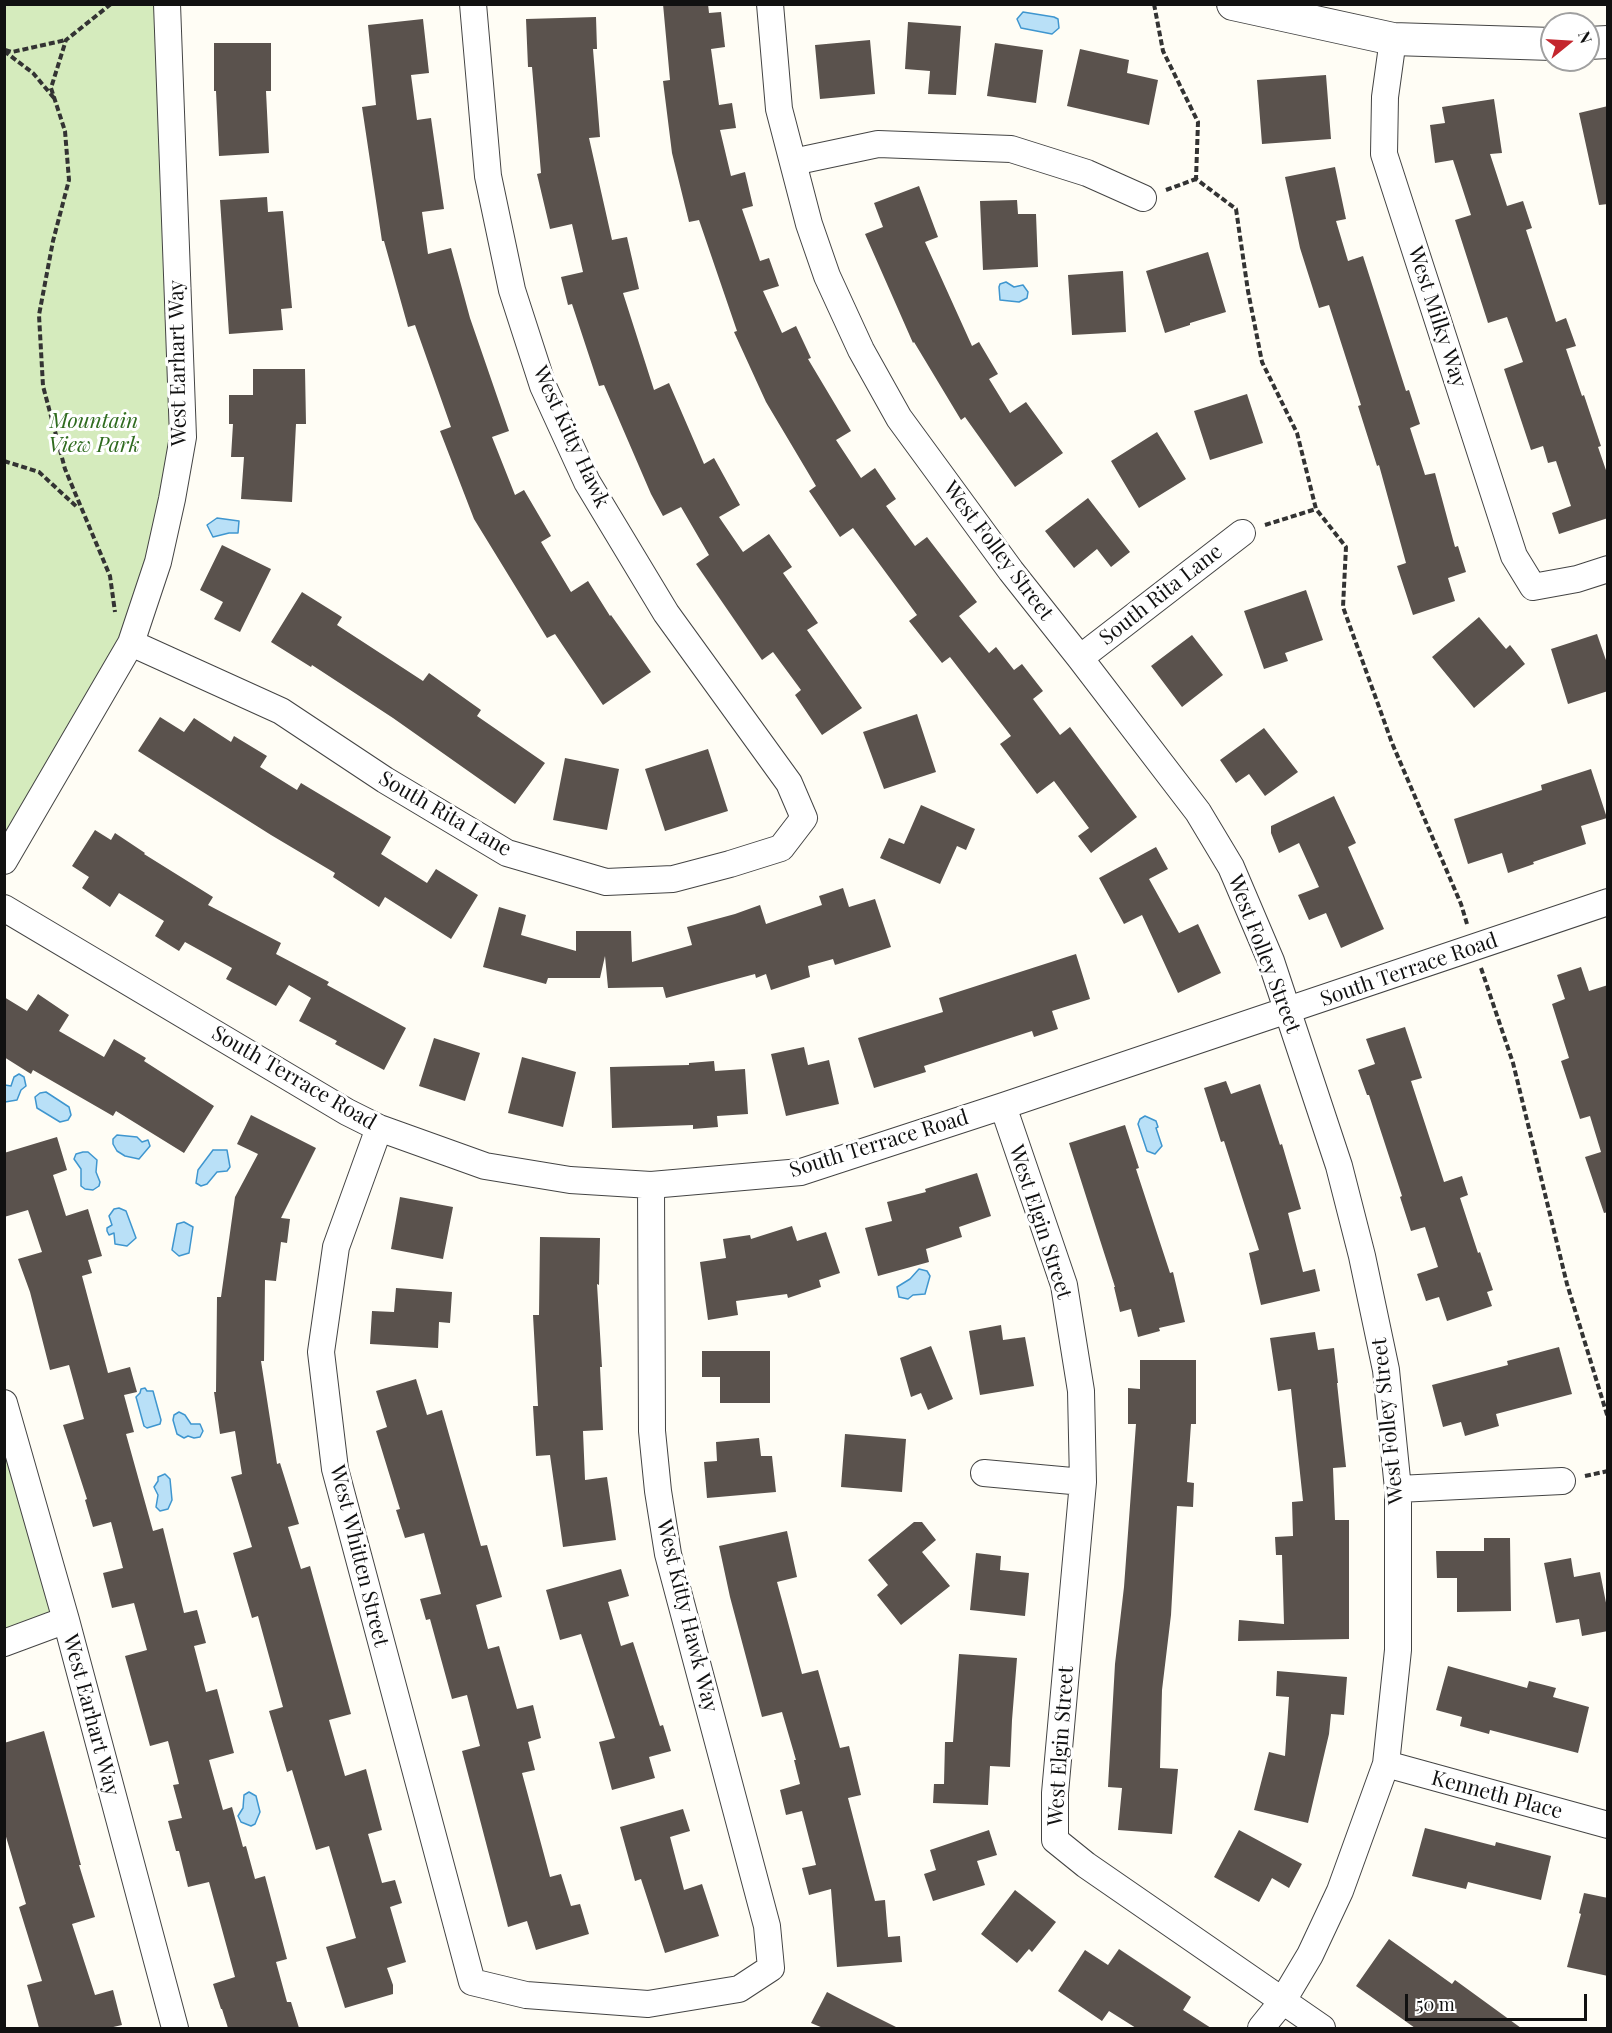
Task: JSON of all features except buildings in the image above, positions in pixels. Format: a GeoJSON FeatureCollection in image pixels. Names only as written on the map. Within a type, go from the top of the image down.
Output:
{"type":"FeatureCollection","features":[{"type":"Feature","properties":{"kind":"street","name":"West Earhart Way"},"geometry":{"type":"LineString","coordinates":[[4,861],[131,643],[158,562],[172,499],[183,437],[167,4]]}},
{"type":"Feature","properties":{"kind":"street","name":"West Kitty Hawk"},"geometry":{"type":"LineString","coordinates":[[473,4],[488,176],[512,290],[543,386],[587,482],[660,603],[789,783],[804,818]]}},
{"type":"Feature","properties":{"kind":"street","name":"West Folley Street"},"geometry":{"type":"LineString","coordinates":[[770,4],[779,109],[809,224],[827,276],[861,350],[899,418],[1011,571],[1198,812],[1231,867],[1271,961],[1339,1166],[1362,1256],[1386,1370],[1398,1489],[1398,1650],[1386,1764],[1340,1891],[1310,1955],[1282,2002]]}},
{"type":"Feature","properties":{"kind":"street"},"geometry":{"type":"LineString","coordinates":[[1250,7],[1393,39],[1540,44]]}},
{"type":"Feature","properties":{"kind":"street","name":"West Milky Way"},"geometry":{"type":"LineString","coordinates":[[1393,39],[1384,97],[1384,154],[1514,556],[1533,587],[1577,579],[1608,569]]}},
{"type":"Feature","properties":{"kind":"street"},"geometry":{"type":"LineString","coordinates":[[793,162],[878,144],[1011,149],[1087,173],[1143,198]]}},
{"type":"Feature","properties":{"kind":"street","name":"South Rita Lane"},"geometry":{"type":"LineString","coordinates":[[1080,658],[1242,533]]}},
{"type":"Feature","properties":{"kind":"street","name":"South Rita Lane"},"geometry":{"type":"LineString","coordinates":[[131,643],[280,711],[386,780],[507,853],[606,882],[673,879],[781,848],[804,818]]}},
{"type":"Feature","properties":{"kind":"street","name":"South Terrace Road"},"geometry":{"type":"LineString","coordinates":[[4,908],[347,1112],[379,1128],[485,1166],[570,1180],[651,1185],[801,1172],[1608,902]]}},
{"type":"Feature","properties":{"kind":"street","name":"West Elgin Street"},"geometry":{"type":"LineString","coordinates":[[1003,1106],[1064,1285],[1081,1391],[1083,1482],[1055,1793],[1055,1840],[1086,1865],[1282,2002]]}},
{"type":"Feature","properties":{"kind":"street","name":"West Whitten Street"},"geometry":{"type":"LineString","coordinates":[[379,1128],[336,1247],[321,1352],[335,1469],[472,1982],[526,1995],[648,2004],[739,1989],[771,1968]]}},
{"type":"Feature","properties":{"kind":"street","name":"West Kitty Hawk Way"},"geometry":{"type":"LineString","coordinates":[[651,1185],[652,1431],[658,1491],[668,1554],[767,1926],[771,1968]]}},
{"type":"Feature","properties":{"kind":"street","name":"West Earhart Way"},"geometry":{"type":"LineString","coordinates":[[4,1403],[66,1620],[175,2028]]}},
{"type":"Feature","properties":{"kind":"street"},"geometry":{"type":"LineString","coordinates":[[984,1473],[1083,1482]]}},
{"type":"Feature","properties":{"kind":"street"},"geometry":{"type":"LineString","coordinates":[[1398,1489],[1562,1481]]}},
{"type":"Feature","properties":{"kind":"street"},"geometry":{"type":"LineString","coordinates":[[4,1643],[66,1620]]}},
{"type":"Feature","properties":{"kind":"street","name":"Kenneth Place"},"geometry":{"type":"LineString","coordinates":[[1386,1764],[1608,1825]]}},
{"type":"Feature","properties":{"kind":"street"},"geometry":{"type":"LineString","coordinates":[[1261,2028],[1282,2002],[1322,2028]]}},
{"type":"Feature","properties":{"kind":"path"},"geometry":{"type":"LineString","coordinates":[[4,51],[12,52],[66,40],[111,4]]}},
{"type":"Feature","properties":{"kind":"path"},"geometry":{"type":"LineString","coordinates":[[1154,4],[1163,51],[1198,122],[1196,179]]}},
{"type":"Feature","properties":{"kind":"path"},"geometry":{"type":"LineString","coordinates":[[66,40],[51,88],[65,131],[69,180],[53,241],[39,315],[43,386],[65,469],[110,576],[114,609],[131,643]]}},
{"type":"Feature","properties":{"kind":"path"},"geometry":{"type":"LineString","coordinates":[[4,51],[33,73],[56,100]]}},
{"type":"Feature","properties":{"kind":"path"},"geometry":{"type":"LineString","coordinates":[[1143,198],[1196,179]]}},
{"type":"Feature","properties":{"kind":"path"},"geometry":{"type":"LineString","coordinates":[[1196,179],[1236,209],[1248,291],[1262,362],[1297,433],[1316,509],[1346,547],[1343,608],[1392,743],[1461,904],[1513,1063],[1567,1284],[1608,1418]]}},
{"type":"Feature","properties":{"kind":"path"},"geometry":{"type":"LineString","coordinates":[[4,461],[39,471],[81,511]]}},
{"type":"Feature","properties":{"kind":"path"},"geometry":{"type":"LineString","coordinates":[[1242,533],[1316,509]]}},
{"type":"Feature","properties":{"kind":"green space","name":"Mountain View Park"},"geometry":{"type":"Polygon","coordinates":[[[5,5],[167,5],[183,437],[131,643],[5,861],[5,5]]]}},
{"type":"Feature","properties":{"kind":"green space"},"geometry":{"type":"Polygon","coordinates":[[[4,1403],[66,1620],[4,1643],[4,1403]]]}},
{"type":"Feature","properties":{"kind":"water"},"geometry":{"type":"Polygon","coordinates":[[[1023,12],[1054,17],[1058,19],[1059,28],[1052,34],[1021,28],[1017,19],[1023,12]]]}},
{"type":"Feature","properties":{"kind":"water"},"geometry":{"type":"Polygon","coordinates":[[[1006,282],[1014,287],[1023,285],[1028,292],[1027,298],[1019,302],[1000,300],[1000,284],[1006,282]]]}},
{"type":"Feature","properties":{"kind":"water"},"geometry":{"type":"Polygon","coordinates":[[[217,518],[239,521],[238,533],[213,537],[207,525],[217,518]]]}},
{"type":"Feature","properties":{"kind":"water"},"geometry":{"type":"Polygon","coordinates":[[[19,1074],[24,1077],[26,1086],[21,1090],[17,1100],[5,1102],[5,1085],[11,1086],[14,1077],[19,1074]]]}},
{"type":"Feature","properties":{"kind":"water"},"geometry":{"type":"Polygon","coordinates":[[[46,1092],[69,1107],[71,1115],[68,1120],[60,1122],[37,1108],[35,1097],[46,1092]]]}},
{"type":"Feature","properties":{"kind":"water"},"geometry":{"type":"Polygon","coordinates":[[[1145,1116],[1156,1121],[1158,1127],[1156,1128],[1162,1146],[1155,1154],[1147,1151],[1138,1124],[1145,1116]]]}},
{"type":"Feature","properties":{"kind":"water"},"geometry":{"type":"Polygon","coordinates":[[[117,1135],[137,1137],[142,1142],[148,1140],[150,1146],[139,1159],[125,1156],[117,1151],[113,1144],[113,1139],[117,1135]]]}},
{"type":"Feature","properties":{"kind":"water"},"geometry":{"type":"Polygon","coordinates":[[[213,1150],[227,1150],[230,1167],[227,1171],[217,1172],[207,1184],[201,1186],[196,1183],[198,1170],[213,1150]]]}},
{"type":"Feature","properties":{"kind":"water"},"geometry":{"type":"Polygon","coordinates":[[[88,1152],[97,1160],[96,1172],[100,1182],[99,1186],[93,1190],[81,1186],[81,1169],[74,1159],[76,1154],[88,1152]]]}},
{"type":"Feature","properties":{"kind":"water"},"geometry":{"type":"Polygon","coordinates":[[[119,1208],[126,1211],[136,1238],[127,1246],[115,1244],[114,1233],[109,1235],[107,1231],[107,1228],[112,1225],[109,1216],[114,1209],[119,1208]]]}},
{"type":"Feature","properties":{"kind":"water"},"geometry":{"type":"Polygon","coordinates":[[[184,1222],[193,1227],[189,1253],[179,1256],[172,1250],[177,1224],[184,1222]]]}},
{"type":"Feature","properties":{"kind":"water"},"geometry":{"type":"Polygon","coordinates":[[[919,1269],[927,1271],[930,1276],[925,1294],[913,1295],[908,1299],[899,1297],[897,1287],[910,1279],[919,1269]]]}},
{"type":"Feature","properties":{"kind":"water"},"geometry":{"type":"Polygon","coordinates":[[[145,1388],[147,1391],[153,1391],[161,1420],[160,1424],[147,1428],[144,1426],[136,1397],[141,1389],[145,1388]]]}},
{"type":"Feature","properties":{"kind":"water"},"geometry":{"type":"Polygon","coordinates":[[[179,1412],[185,1415],[191,1424],[200,1424],[203,1431],[200,1437],[184,1438],[177,1434],[173,1420],[174,1415],[179,1412]]]}},
{"type":"Feature","properties":{"kind":"water"},"geometry":{"type":"Polygon","coordinates":[[[165,1474],[170,1479],[172,1500],[168,1509],[160,1511],[156,1507],[158,1495],[154,1487],[158,1477],[165,1474]]]}},
{"type":"Feature","properties":{"kind":"water"},"geometry":{"type":"Polygon","coordinates":[[[249,1792],[256,1796],[260,1812],[255,1824],[251,1826],[241,1822],[238,1816],[243,1808],[244,1795],[249,1792]]]}}]}
